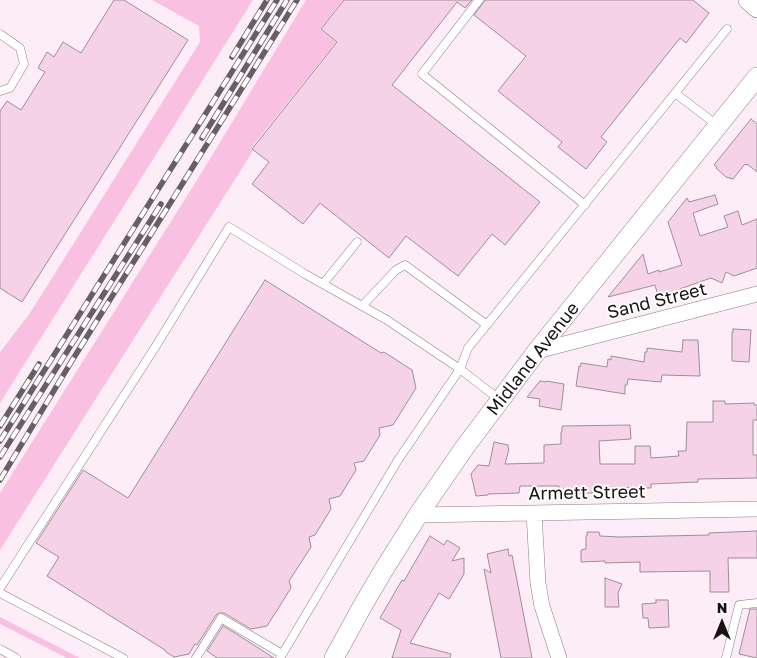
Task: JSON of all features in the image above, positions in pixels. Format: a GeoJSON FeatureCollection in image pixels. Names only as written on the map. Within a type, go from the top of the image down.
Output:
{"type":"FeatureCollection","features":[{"type":"Feature","properties":{"kind":"street"},"geometry":{"type":"LineString","coordinates":[[748,0],[757,8]]}},
{"type":"Feature","properties":{"kind":"street","name":"Midland Avenue"},"geometry":{"type":"LineString","coordinates":[[334,658],[363,605],[418,515],[450,468],[537,351],[757,77]]}},
{"type":"Feature","properties":{"kind":"street","name":"Sand Street"},"geometry":{"type":"LineString","coordinates":[[537,351],[757,294]]}},
{"type":"Feature","properties":{"kind":"street","name":"Armett Street"},"geometry":{"type":"LineString","coordinates":[[418,515],[757,509]]}},
{"type":"Feature","properties":{"kind":"street"},"geometry":{"type":"LineString","coordinates":[[534,513],[538,583],[542,606],[559,658]]}},
{"type":"Feature","properties":{"kind":"lane"},"geometry":{"type":"LineString","coordinates":[[479,0],[422,74],[585,205]]}},
{"type":"Feature","properties":{"kind":"lane"},"geometry":{"type":"LineString","coordinates":[[196,658],[221,618],[281,656],[398,460],[460,369],[468,348],[727,29]]}},
{"type":"Feature","properties":{"kind":"lane"},"geometry":{"type":"LineString","coordinates":[[0,34],[20,48],[24,64],[10,88],[0,91]]}},
{"type":"Feature","properties":{"kind":"lane"},"geometry":{"type":"LineString","coordinates":[[675,93],[718,126]]}},
{"type":"Feature","properties":{"kind":"lane"},"geometry":{"type":"LineString","coordinates":[[0,588],[154,349],[229,227],[387,320],[460,369],[500,400]]}},
{"type":"Feature","properties":{"kind":"lane"},"geometry":{"type":"LineString","coordinates":[[324,284],[357,242]]}},
{"type":"Feature","properties":{"kind":"lane"},"geometry":{"type":"LineString","coordinates":[[362,306],[396,270],[405,265],[487,325]]}},
{"type":"Feature","properties":{"kind":"lane"},"geometry":{"type":"LineString","coordinates":[[0,593],[123,658]]}},
{"type":"Feature","properties":{"kind":"lane"},"geometry":{"type":"LineString","coordinates":[[726,658],[739,605],[757,603]]}},
{"type":"Feature","properties":{"kind":"lane"},"geometry":{"type":"LineString","coordinates":[[0,649],[16,658]]}},
{"type":"Feature","properties":{"kind":"shaded area"},"geometry":{"type":"Polygon","coordinates":[[[152,0],[253,0],[0,403],[0,352],[30,313],[200,42],[199,26],[152,0]]]}},
{"type":"Feature","properties":{"kind":"shaded area"},"geometry":{"type":"Polygon","coordinates":[[[306,0],[343,0],[320,29],[336,42],[251,148],[253,151],[0,550],[0,493],[202,172],[306,0]]]}},
{"type":"Feature","properties":{"kind":"shaded area"},"geometry":{"type":"Polygon","coordinates":[[[0,617],[80,658],[67,658],[0,624],[0,617]]]}},
{"type":"Feature","properties":{"kind":"building"},"geometry":{"type":"Polygon","coordinates":[[[114,0],[124,0],[188,40],[22,302],[0,288],[0,111],[7,101],[21,110],[45,72],[38,68],[47,52],[54,57],[63,42],[81,53],[114,0]]]}},
{"type":"Feature","properties":{"kind":"building"},"geometry":{"type":"Polygon","coordinates":[[[344,0],[472,0],[465,8],[457,2],[392,85],[540,202],[505,245],[492,234],[458,276],[406,236],[389,258],[320,203],[303,224],[252,184],[269,162],[252,149],[337,42],[321,29],[344,0]]]}},
{"type":"Feature","properties":{"kind":"building"},"geometry":{"type":"Polygon","coordinates":[[[485,0],[693,0],[709,13],[686,43],[680,38],[601,137],[607,142],[586,169],[558,147],[562,142],[498,91],[526,56],[474,15],[485,0]]]}},
{"type":"Feature","properties":{"kind":"building"},"geometry":{"type":"Polygon","coordinates":[[[751,119],[757,124],[757,172],[745,164],[733,179],[726,177],[714,165],[751,119]]]}},
{"type":"Feature","properties":{"kind":"building"},"geometry":{"type":"Polygon","coordinates":[[[715,195],[718,204],[693,213],[700,236],[728,227],[724,216],[738,211],[742,225],[757,219],[757,268],[734,276],[726,272],[722,283],[711,278],[680,289],[681,292],[663,297],[662,294],[658,296],[655,285],[608,297],[643,254],[648,274],[682,265],[668,222],[687,198],[689,202],[715,195]]]}},
{"type":"Feature","properties":{"kind":"building"},"geometry":{"type":"Polygon","coordinates":[[[265,280],[381,353],[384,352],[412,370],[416,388],[393,425],[379,428],[380,435],[364,461],[354,463],[356,470],[340,496],[329,499],[331,509],[315,535],[309,537],[311,547],[289,581],[291,588],[267,626],[251,629],[224,613],[219,613],[189,654],[174,657],[47,576],[59,557],[36,543],[83,470],[128,498],[265,280]]]}},
{"type":"Feature","properties":{"kind":"building"},"geometry":{"type":"Polygon","coordinates":[[[733,329],[751,330],[749,362],[732,361],[733,329]]]}},
{"type":"Feature","properties":{"kind":"building"},"geometry":{"type":"Polygon","coordinates":[[[683,340],[698,340],[700,376],[662,375],[661,382],[628,379],[627,385],[625,385],[625,394],[576,386],[581,363],[607,367],[608,359],[611,360],[611,356],[644,362],[647,348],[682,352],[683,340]]]}},
{"type":"Feature","properties":{"kind":"building"},"geometry":{"type":"Polygon","coordinates":[[[540,381],[564,384],[561,410],[539,406],[540,399],[527,397],[540,381]]]}},
{"type":"Feature","properties":{"kind":"building"},"geometry":{"type":"Polygon","coordinates":[[[713,401],[725,401],[725,404],[754,403],[754,405],[757,405],[757,420],[753,420],[753,455],[757,455],[757,478],[698,479],[698,482],[651,484],[651,488],[600,487],[600,493],[558,493],[559,486],[520,486],[519,493],[476,496],[471,474],[478,465],[489,466],[494,442],[508,445],[509,449],[505,464],[544,463],[544,445],[561,444],[562,426],[630,425],[631,439],[599,441],[600,464],[635,464],[635,446],[650,446],[651,458],[679,456],[678,451],[686,451],[687,422],[713,422],[713,401]]]}},
{"type":"Feature","properties":{"kind":"building"},"geometry":{"type":"Polygon","coordinates":[[[757,531],[757,558],[728,558],[729,592],[710,592],[710,571],[640,572],[640,562],[581,562],[581,550],[586,549],[587,532],[599,532],[600,536],[620,537],[709,535],[709,533],[757,531]]]}},
{"type":"Feature","properties":{"kind":"building"},"geometry":{"type":"Polygon","coordinates":[[[430,536],[444,545],[447,540],[460,548],[452,561],[464,558],[464,574],[449,599],[439,593],[410,643],[451,654],[450,658],[392,658],[401,630],[380,618],[430,536]]]}},
{"type":"Feature","properties":{"kind":"building"},"geometry":{"type":"Polygon","coordinates":[[[508,549],[509,556],[512,555],[532,658],[501,658],[484,569],[491,573],[487,554],[508,549]]]}},
{"type":"Feature","properties":{"kind":"building"},"geometry":{"type":"Polygon","coordinates":[[[605,578],[622,584],[618,593],[619,607],[605,607],[605,578]]]}},
{"type":"Feature","properties":{"kind":"building"},"geometry":{"type":"Polygon","coordinates":[[[656,600],[668,600],[669,627],[649,628],[648,618],[643,618],[642,604],[656,603],[656,600]]]}},
{"type":"Feature","properties":{"kind":"building"},"geometry":{"type":"Polygon","coordinates":[[[750,609],[757,609],[757,658],[739,654],[750,609]]]}},
{"type":"Feature","properties":{"kind":"building"},"geometry":{"type":"Polygon","coordinates":[[[223,626],[274,658],[217,658],[207,651],[223,626]]]}},
{"type":"Feature","properties":{"kind":"railway"},"geometry":{"type":"LineString","coordinates":[[232,57],[267,0]]}},
{"type":"Feature","properties":{"kind":"railway"},"geometry":{"type":"LineString","coordinates":[[0,441],[277,0]]}},
{"type":"Feature","properties":{"kind":"railway"},"geometry":{"type":"LineString","coordinates":[[202,138],[287,0]]}},
{"type":"Feature","properties":{"kind":"railway"},"geometry":{"type":"LineString","coordinates":[[0,480],[73,359],[297,0]]}},
{"type":"Feature","properties":{"kind":"railway"},"geometry":{"type":"LineString","coordinates":[[0,457],[161,204]]}},
{"type":"Feature","properties":{"kind":"railway"},"geometry":{"type":"LineString","coordinates":[[0,426],[39,364]]}}]}
